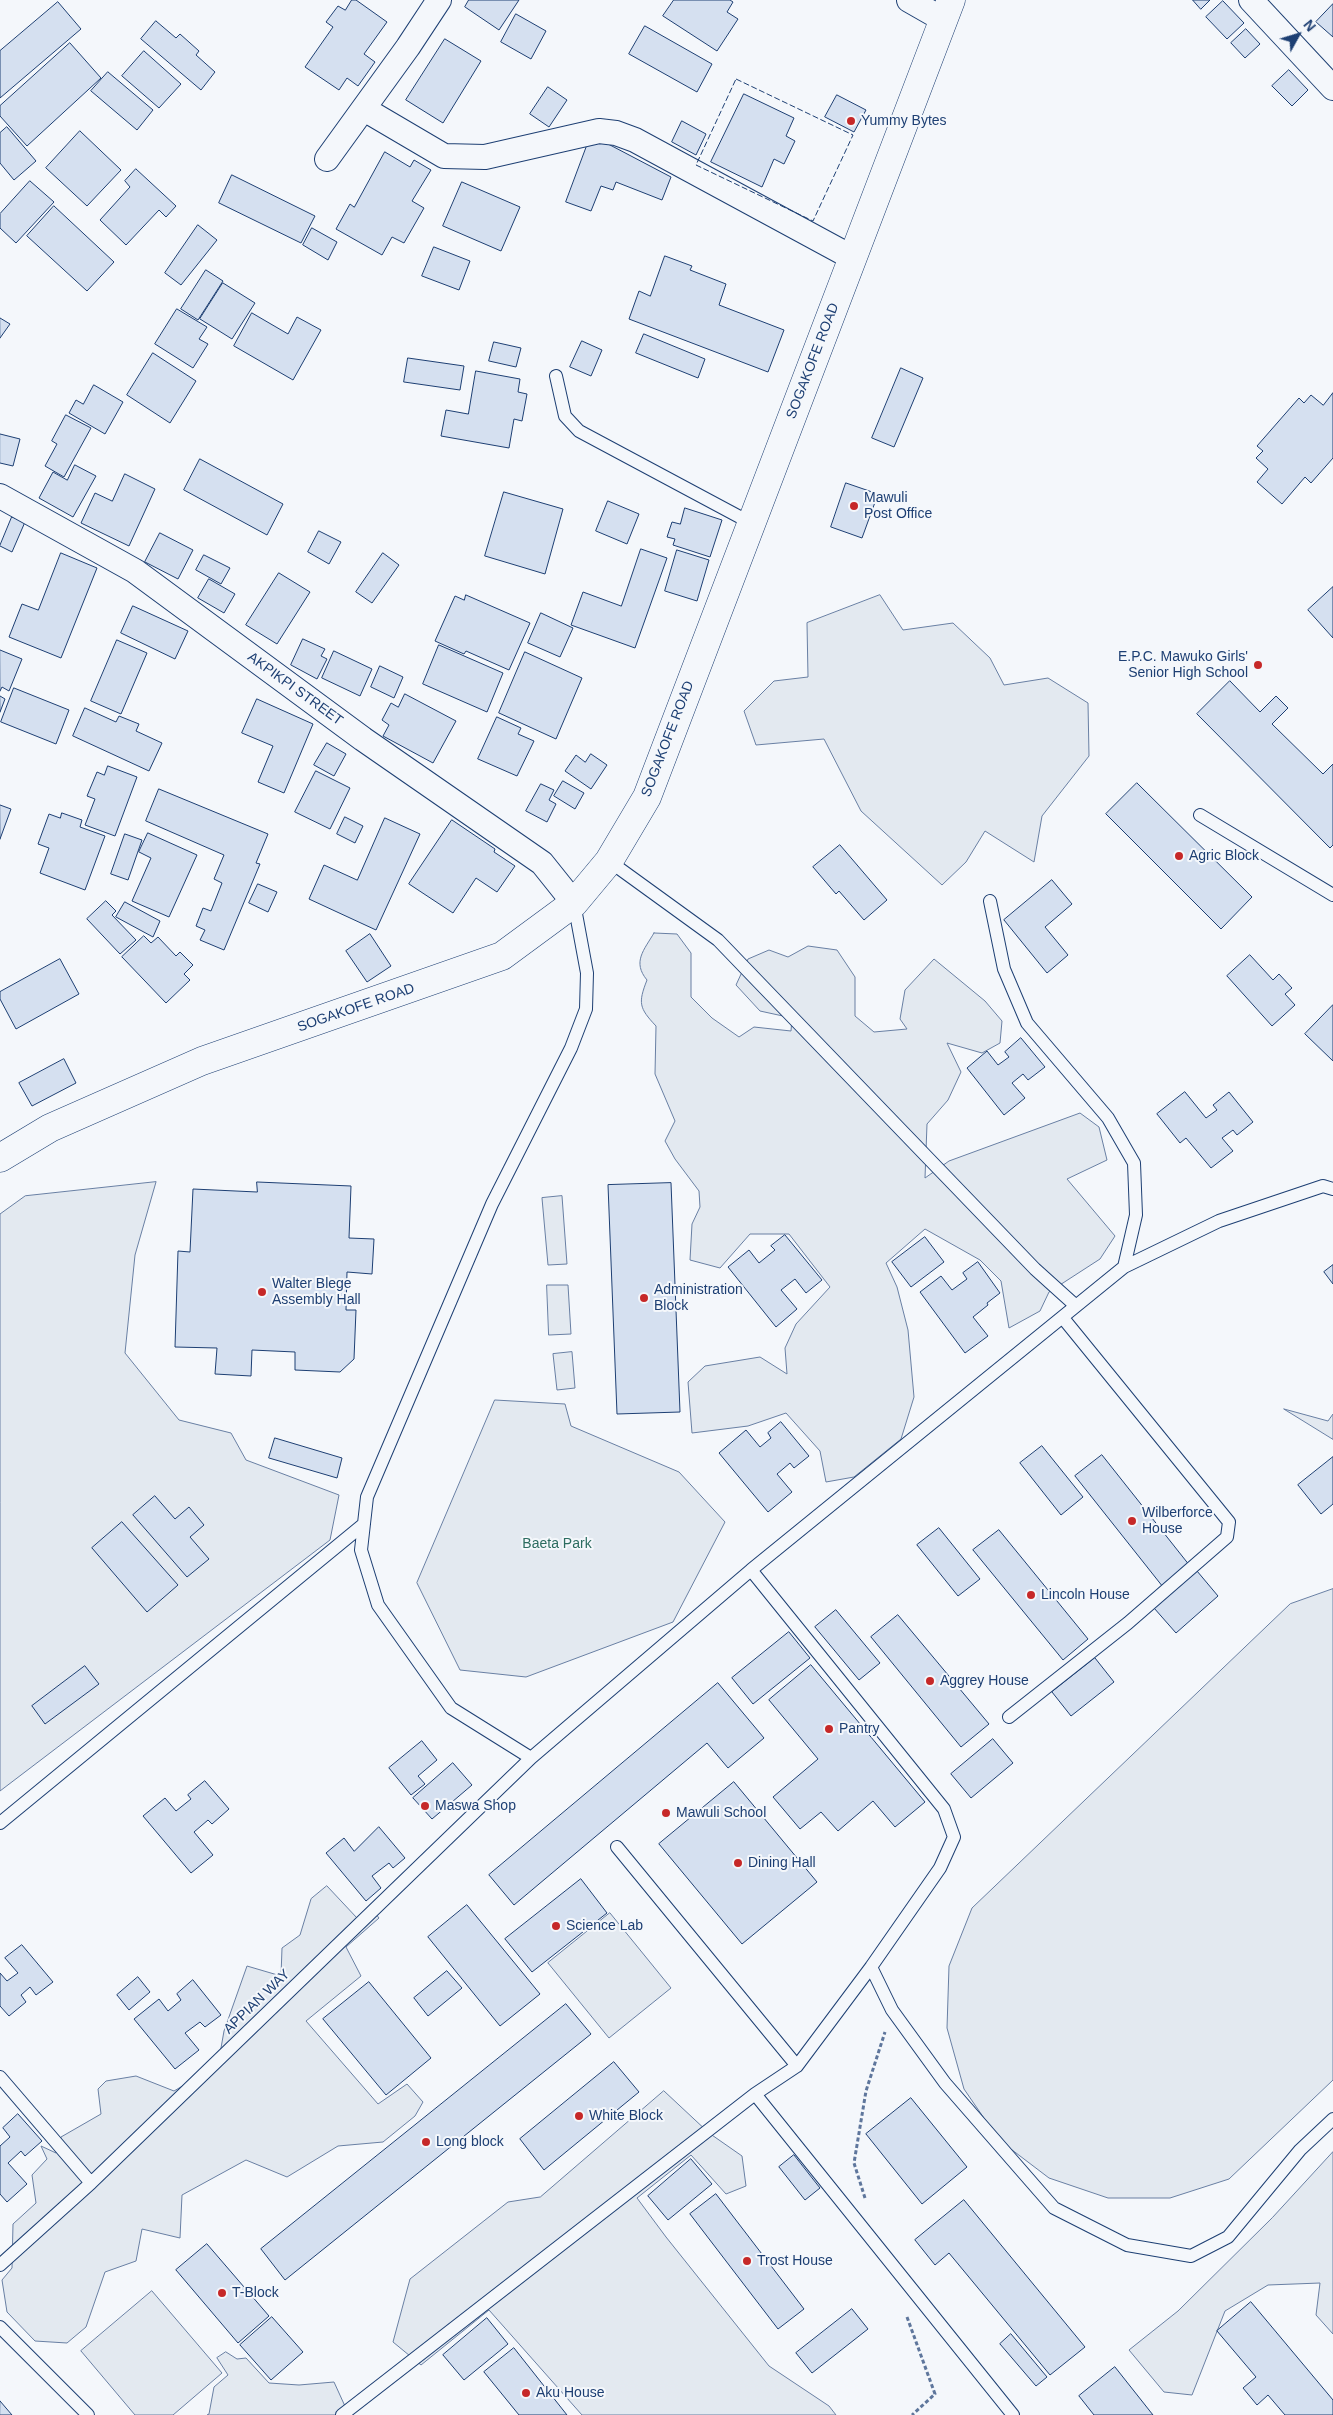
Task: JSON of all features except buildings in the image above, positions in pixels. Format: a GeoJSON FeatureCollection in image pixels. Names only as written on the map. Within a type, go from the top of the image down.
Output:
{"type":"FeatureCollection","features":[{"type":"Feature","properties":{"kind":"main road","name":"SOGAKOFE ROAD"},"geometry":{"type":"LineString","coordinates":[[0,1158],[50,1128],[202,1061],[502,956],[574,903],[609,861],[647,797],[948,10]]}},
{"type":"Feature","properties":{"kind":"street"},"geometry":{"type":"LineString","coordinates":[[327,159],[439,0]]}},
{"type":"Feature","properties":{"kind":"street"},"geometry":{"type":"LineString","coordinates":[[909,0],[948,10]]}},
{"type":"Feature","properties":{"kind":"street"},"geometry":{"type":"LineString","coordinates":[[1251,0],[1333,88]]}},
{"type":"Feature","properties":{"kind":"street"},"geometry":{"type":"LineString","coordinates":[[364,109],[444,156],[485,157],[599,130],[616,133],[644,145],[853,258]]}},
{"type":"Feature","properties":{"kind":"street","name":"AKPIKPI STREET"},"geometry":{"type":"LineString","coordinates":[[0,496],[135,571],[363,739],[542,863],[574,903]]}},
{"type":"Feature","properties":{"kind":"lane"},"geometry":{"type":"LineString","coordinates":[[556,376],[564,416],[579,431],[752,522]]}},
{"type":"Feature","properties":{"kind":"lane"},"geometry":{"type":"LineString","coordinates":[[1200,814],[1333,895]]}},
{"type":"Feature","properties":{"kind":"lane"},"geometry":{"type":"LineString","coordinates":[[609,861],[718,940],[1022,1256],[1076,1306]]}},
{"type":"Feature","properties":{"kind":"lane"},"geometry":{"type":"LineString","coordinates":[[990,901],[1004,969],[1027,1023],[1108,1118],[1134,1163],[1136,1215],[1124,1267]]}},
{"type":"Feature","properties":{"kind":"lane"},"geometry":{"type":"LineString","coordinates":[[531,1758],[451,1708],[378,1605],[362,1550],[367,1497],[492,1204],[571,1048],[586,1009],[587,973],[574,903]]}},
{"type":"Feature","properties":{"kind":"lane","name":"APPIAN WAY"},"geometry":{"type":"LineString","coordinates":[[0,2264],[91,2183],[531,1758],[751,1570],[1124,1267],[1219,1221],[1323,1186],[1333,1188]]}},
{"type":"Feature","properties":{"kind":"lane"},"geometry":{"type":"LineString","coordinates":[[1009,1717],[1128,1623],[1227,1537],[1229,1522],[1063,1318]]}},
{"type":"Feature","properties":{"kind":"lane"},"geometry":{"type":"LineString","coordinates":[[0,1823],[364,1524]]}},
{"type":"Feature","properties":{"kind":"lane"},"geometry":{"type":"LineString","coordinates":[[342,2415],[755,2094],[797,2066],[871,1967],[940,1868],[954,1837],[944,1810],[751,1570]]}},
{"type":"Feature","properties":{"kind":"lane"},"geometry":{"type":"LineString","coordinates":[[617,1847],[797,2066]]}},
{"type":"Feature","properties":{"kind":"lane"},"geometry":{"type":"LineString","coordinates":[[871,1967],[892,2010],[945,2083],[1054,2208],[1127,2245],[1191,2256],[1228,2237],[1300,2150],[1333,2119]]}},
{"type":"Feature","properties":{"kind":"lane"},"geometry":{"type":"LineString","coordinates":[[0,2077],[91,2183]]}},
{"type":"Feature","properties":{"kind":"lane"},"geometry":{"type":"LineString","coordinates":[[755,2094],[1012,2415]]}},
{"type":"Feature","properties":{"kind":"lane"},"geometry":{"type":"LineString","coordinates":[[0,2327],[88,2415]]}},
{"type":"Feature","properties":{"kind":"path"},"geometry":{"type":"LineString","coordinates":[[866,2200],[854,2163],[866,2091],[892,2010]]}},
{"type":"Feature","properties":{"kind":"path"},"geometry":{"type":"LineString","coordinates":[[904,2310],[935,2394],[912,2415]]}},
{"type":"Feature","properties":{"kind":"green space"},"geometry":{"type":"Polygon","coordinates":[[[880,595],[903,630],[953,623],[990,658],[1004,685],[1048,678],[1088,703],[1089,756],[1042,816],[1034,862],[985,831],[966,862],[942,885],[861,811],[824,739],[756,745],[744,711],[774,681],[808,677],[807,623],[880,595]]]}},
{"type":"Feature","properties":{"kind":"green space"},"geometry":{"type":"Polygon","coordinates":[[[654,933],[677,934],[691,953],[691,997],[712,1018],[739,1037],[754,1027],[791,1031],[792,1018],[760,1011],[736,985],[748,959],[769,950],[788,957],[808,946],[837,950],[855,977],[855,1016],[874,1032],[907,1029],[900,1019],[905,990],[934,959],[985,1001],[1002,1021],[1000,1043],[982,1053],[947,1043],[961,1072],[948,1100],[927,1124],[925,1178],[949,1161],[1080,1113],[1099,1127],[1107,1160],[1067,1179],[1115,1236],[1100,1259],[1049,1292],[1040,1311],[1009,1328],[1001,1281],[980,1260],[925,1229],[886,1263],[897,1287],[908,1330],[914,1397],[901,1439],[854,1477],[826,1482],[820,1451],[786,1413],[748,1426],[692,1433],[688,1382],[705,1366],[760,1357],[787,1374],[785,1348],[796,1324],[830,1287],[789,1234],[750,1234],[720,1268],[690,1260],[692,1224],[700,1207],[699,1191],[675,1159],[665,1141],[675,1121],[655,1074],[656,1026],[643,1010],[641,1000],[647,980],[640,967],[641,956],[654,933]]]}},
{"type":"Feature","properties":{"kind":"green space"},"geometry":{"type":"Polygon","coordinates":[[[156,1182],[135,1255],[125,1353],[179,1420],[231,1433],[246,1460],[339,1495],[330,1540],[0,1791],[0,1214],[25,1196],[156,1182]]]}},
{"type":"Feature","properties":{"kind":"green space"},"geometry":{"type":"Polygon","coordinates":[[[562,1196],[567,1264],[548,1265],[542,1198],[562,1196]]]}},
{"type":"Feature","properties":{"kind":"green space"},"geometry":{"type":"Polygon","coordinates":[[[547,1285],[568,1285],[571,1334],[549,1335],[547,1285]]]}},
{"type":"Feature","properties":{"kind":"green space"},"geometry":{"type":"Polygon","coordinates":[[[572,1352],[575,1388],[557,1390],[553,1354],[572,1352]]]}},
{"type":"Feature","properties":{"kind":"green space","name":"Baeta Park"},"geometry":{"type":"Polygon","coordinates":[[[495,1400],[565,1404],[571,1426],[679,1472],[725,1522],[673,1622],[526,1677],[460,1670],[417,1583],[495,1400]]]}},
{"type":"Feature","properties":{"kind":"green space"},"geometry":{"type":"Polygon","coordinates":[[[1284,1409],[1328,1421],[1333,1414],[1333,1439],[1284,1409]]]}},
{"type":"Feature","properties":{"kind":"green space"},"geometry":{"type":"Polygon","coordinates":[[[1333,1589],[1333,2080],[1229,2179],[1170,2198],[1108,2198],[1049,2178],[999,2140],[964,2089],[947,2028],[949,1966],[972,1908],[1290,1604],[1333,1589]]]}},
{"type":"Feature","properties":{"kind":"green space"},"geometry":{"type":"Polygon","coordinates":[[[327,1886],[357,1918],[370,1907],[379,1918],[346,1947],[361,1976],[306,2021],[378,2104],[407,2084],[423,2102],[415,2116],[383,2142],[338,2146],[287,2177],[246,2160],[182,2195],[180,2238],[142,2229],[136,2261],[105,2272],[86,2327],[67,2343],[35,2341],[7,2312],[2,2280],[12,2268],[13,2224],[36,2203],[32,2175],[47,2159],[41,2146],[56,2153],[61,2137],[101,2114],[98,2089],[106,2081],[136,2076],[174,2091],[218,2065],[224,2031],[247,1966],[281,1976],[282,1948],[300,1935],[311,1899],[327,1886]]]}},
{"type":"Feature","properties":{"kind":"green space"},"geometry":{"type":"Polygon","coordinates":[[[610,1913],[671,1988],[609,2038],[548,1963],[610,1913]]]}},
{"type":"Feature","properties":{"kind":"green space"},"geometry":{"type":"Polygon","coordinates":[[[664,2091],[709,2133],[742,2156],[746,2186],[726,2194],[691,2155],[637,2198],[769,2366],[829,2406],[836,2415],[582,2415],[489,2310],[421,2365],[393,2342],[410,2279],[508,2202],[540,2197],[664,2091]]]}},
{"type":"Feature","properties":{"kind":"green space"},"geometry":{"type":"Polygon","coordinates":[[[1333,2152],[1333,2334],[1316,2315],[1320,2283],[1268,2285],[1225,2311],[1192,2395],[1164,2392],[1129,2350],[1178,2311],[1272,2218],[1333,2152]]]}},
{"type":"Feature","properties":{"kind":"green space"},"geometry":{"type":"Polygon","coordinates":[[[152,2291],[222,2373],[173,2415],[135,2415],[81,2351],[152,2291]]]}},
{"type":"Feature","properties":{"kind":"green space"},"geometry":{"type":"Polygon","coordinates":[[[226,2352],[237,2359],[246,2358],[269,2383],[299,2385],[334,2382],[349,2415],[207,2415],[209,2414],[214,2387],[228,2375],[217,2358],[226,2352]]]}},
{"type":"Feature","properties":{"kind":"fence"},"geometry":{"type":"LineString","coordinates":[[736,79],[853,135],[813,221],[696,165],[736,79]]}},
{"type":"Feature","properties":{"kind":"place","name":"Yummy Bytes"},"geometry":{"type":"Point","coordinates":[851,121]}},
{"type":"Feature","properties":{"kind":"place","name":"Mawuli Post Office"},"geometry":{"type":"Point","coordinates":[854,506]}},
{"type":"Feature","properties":{"kind":"place","name":"E.P.C. Mawuko Girls' Senior High School"},"geometry":{"type":"Point","coordinates":[1258,665]}},
{"type":"Feature","properties":{"kind":"place","name":"Agric Block"},"geometry":{"type":"Point","coordinates":[1179,856]}},
{"type":"Feature","properties":{"kind":"place","name":"Walter Blege Assembly Hall"},"geometry":{"type":"Point","coordinates":[262,1292]}},
{"type":"Feature","properties":{"kind":"place","name":"Administration Block"},"geometry":{"type":"Point","coordinates":[644,1298]}},
{"type":"Feature","properties":{"kind":"place","name":"Wilberforce House"},"geometry":{"type":"Point","coordinates":[1132,1521]}},
{"type":"Feature","properties":{"kind":"place","name":"Lincoln House"},"geometry":{"type":"Point","coordinates":[1031,1595]}},
{"type":"Feature","properties":{"kind":"place","name":"Aggrey House"},"geometry":{"type":"Point","coordinates":[930,1681]}},
{"type":"Feature","properties":{"kind":"place","name":"Pantry"},"geometry":{"type":"Point","coordinates":[829,1729]}},
{"type":"Feature","properties":{"kind":"place","name":"Maswa Shop"},"geometry":{"type":"Point","coordinates":[425,1806]}},
{"type":"Feature","properties":{"kind":"place","name":"Mawuli School"},"geometry":{"type":"Point","coordinates":[666,1813]}},
{"type":"Feature","properties":{"kind":"place","name":"Dining Hall"},"geometry":{"type":"Point","coordinates":[738,1863]}},
{"type":"Feature","properties":{"kind":"place","name":"Science Lab"},"geometry":{"type":"Point","coordinates":[556,1926]}},
{"type":"Feature","properties":{"kind":"place","name":"White Block"},"geometry":{"type":"Point","coordinates":[579,2116]}},
{"type":"Feature","properties":{"kind":"place","name":"Long block"},"geometry":{"type":"Point","coordinates":[426,2142]}},
{"type":"Feature","properties":{"kind":"place","name":"Trost House"},"geometry":{"type":"Point","coordinates":[747,2261]}},
{"type":"Feature","properties":{"kind":"place","name":"T-Block"},"geometry":{"type":"Point","coordinates":[222,2293]}},
{"type":"Feature","properties":{"kind":"place","name":"Aku House"},"geometry":{"type":"Point","coordinates":[526,2393]}}]}
